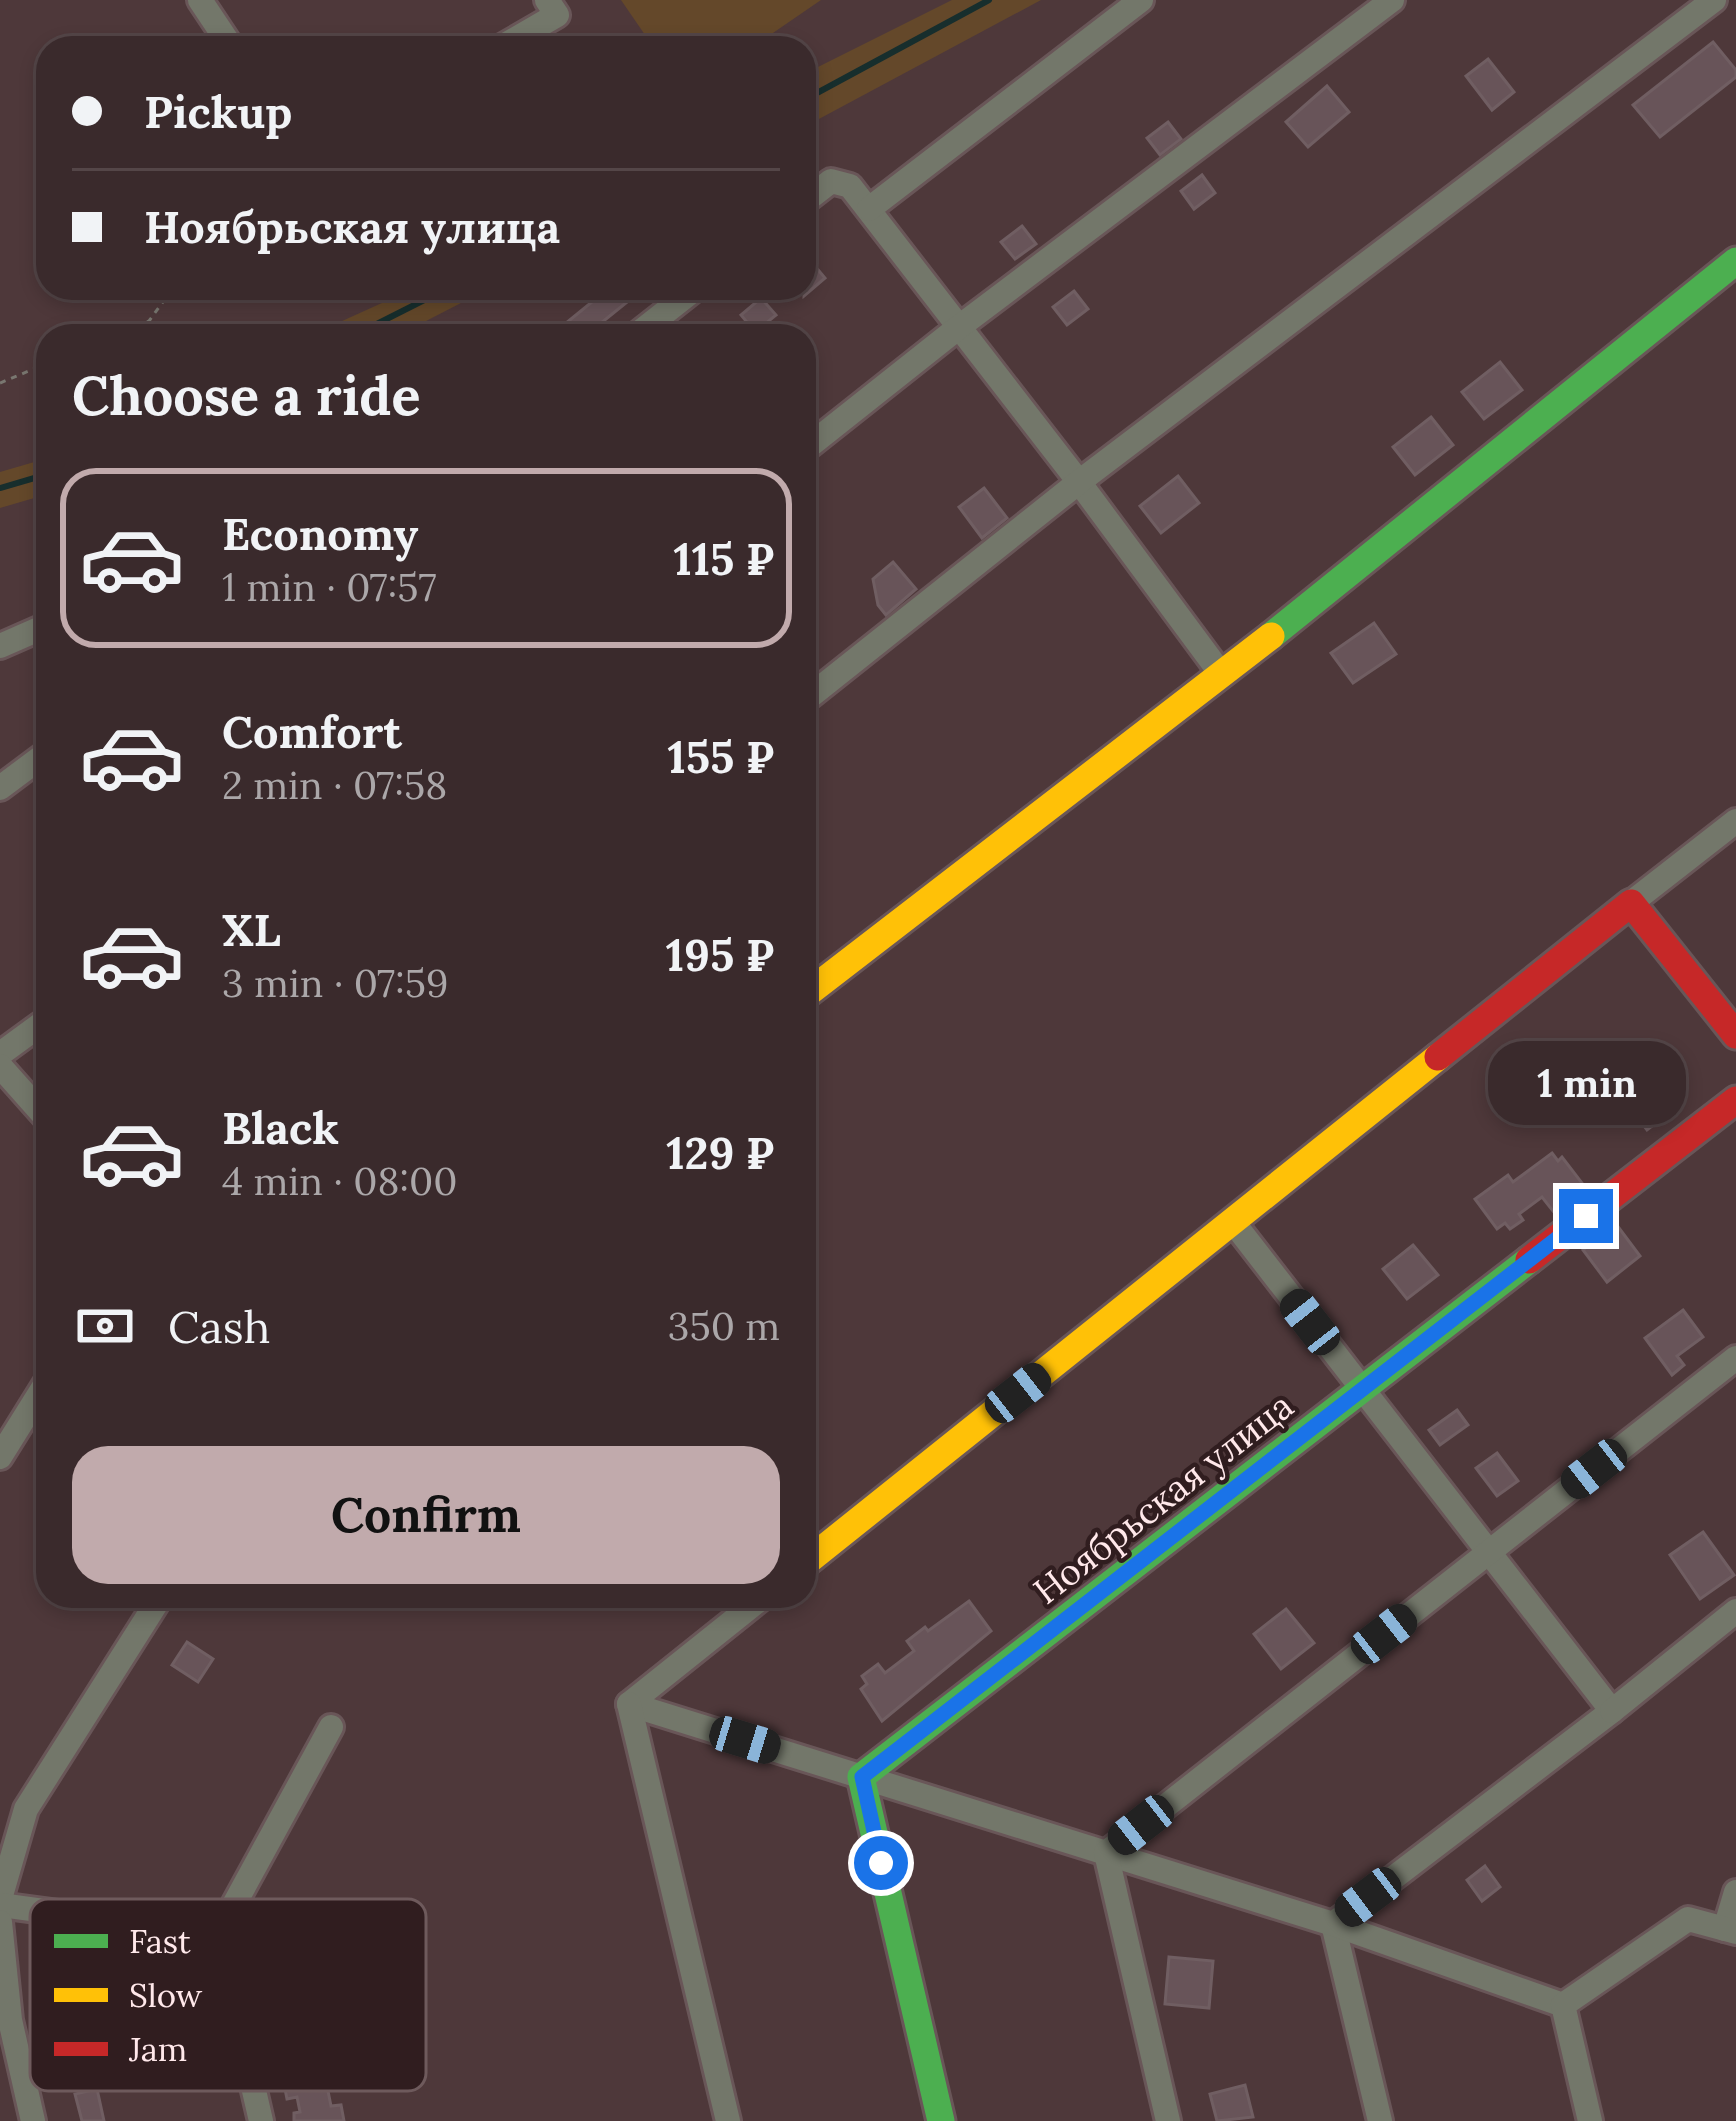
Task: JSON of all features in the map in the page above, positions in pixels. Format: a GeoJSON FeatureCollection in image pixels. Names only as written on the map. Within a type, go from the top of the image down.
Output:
{"type":"FeatureCollection","features":[{"type":"Feature","properties":{"kind":"street"},"geometry":{"type":"LineString","coordinates":[[200,0],[224,36]]}},
{"type":"Feature","properties":{"kind":"street"},"geometry":{"type":"LineString","coordinates":[[521,36],[557,15],[548,0]]}},
{"type":"Feature","properties":{"kind":"street"},"geometry":{"type":"LineString","coordinates":[[869,209],[1141,0]]}},
{"type":"Feature","properties":{"kind":"street"},"geometry":{"type":"LineString","coordinates":[[816,440],[1392,0]]}},
{"type":"Feature","properties":{"kind":"street"},"geometry":{"type":"LineString","coordinates":[[816,691],[1079,482],[1714,0]]}},
{"type":"Feature","properties":{"kind":"street"},"geometry":{"type":"LineString","coordinates":[[816,193],[831,181],[850,186],[1222,675]]}},
{"type":"Feature","properties":{"kind":"street"},"geometry":{"type":"LineString","coordinates":[[816,987],[1222,675],[1736,261]]}},
{"type":"Feature","properties":{"kind":"street"},"geometry":{"type":"LineString","coordinates":[[650,324],[681,300]]}},
{"type":"Feature","properties":{"kind":"street"},"geometry":{"type":"LineString","coordinates":[[0,646],[36,630]]}},
{"type":"Feature","properties":{"kind":"street"},"geometry":{"type":"LineString","coordinates":[[0,788],[36,761]]}},
{"type":"Feature","properties":{"kind":"street"},"geometry":{"type":"LineString","coordinates":[[816,1554],[1736,821]]}},
{"type":"Feature","properties":{"kind":"street"},"geometry":{"type":"LineString","coordinates":[[1631,904],[1736,1035]]}},
{"type":"Feature","properties":{"kind":"street"},"geometry":{"type":"LineString","coordinates":[[0,1054],[36,1028]]}},
{"type":"Feature","properties":{"kind":"street"},"geometry":{"type":"LineString","coordinates":[[0,1066],[36,1106]]}},
{"type":"Feature","properties":{"kind":"street","name":"Ноябрьская улица"},"geometry":{"type":"LineString","coordinates":[[862,1777],[1736,1100]]}},
{"type":"Feature","properties":{"kind":"street"},"geometry":{"type":"LineString","coordinates":[[1233,1222],[1612,1711]]}},
{"type":"Feature","properties":{"kind":"street"},"geometry":{"type":"LineString","coordinates":[[1106,1852],[1736,1358]]}},
{"type":"Feature","properties":{"kind":"street"},"geometry":{"type":"LineString","coordinates":[[0,1457],[36,1399]]}},
{"type":"Feature","properties":{"kind":"street"},"geometry":{"type":"LineString","coordinates":[[30,1906],[0,1902],[26,1810],[153,1608]]}},
{"type":"Feature","properties":{"kind":"street"},"geometry":{"type":"LineString","coordinates":[[628,1704],[749,1608]]}},
{"type":"Feature","properties":{"kind":"street"},"geometry":{"type":"LineString","coordinates":[[1334,1924],[1736,1611]]}},
{"type":"Feature","properties":{"kind":"street"},"geometry":{"type":"LineString","coordinates":[[628,1704],[1334,1924],[1563,2005]]}},
{"type":"Feature","properties":{"kind":"street"},"geometry":{"type":"LineString","coordinates":[[628,1704],[728,2121]]}},
{"type":"Feature","properties":{"kind":"street"},"geometry":{"type":"LineString","coordinates":[[237,1899],[331,1727]]}},
{"type":"Feature","properties":{"kind":"street"},"geometry":{"type":"LineString","coordinates":[[862,1777],[941,2121]]}},
{"type":"Feature","properties":{"kind":"street"},"geometry":{"type":"LineString","coordinates":[[1106,1852],[1168,2121]]}},
{"type":"Feature","properties":{"kind":"street"},"geometry":{"type":"LineString","coordinates":[[1563,2005],[1688,1919],[1731,1931],[1736,1892]]}},
{"type":"Feature","properties":{"kind":"street"},"geometry":{"type":"LineString","coordinates":[[0,1922],[10,2020],[33,2121]]}},
{"type":"Feature","properties":{"kind":"street"},"geometry":{"type":"LineString","coordinates":[[1334,1924],[1380,2121]]}},
{"type":"Feature","properties":{"kind":"street"},"geometry":{"type":"LineString","coordinates":[[1563,2005],[1590,2121]]}},
{"type":"Feature","properties":{"kind":"street"},"geometry":{"type":"LineString","coordinates":[[254,2091],[261,2121]]}},
{"type":"Feature","properties":{"kind":"path"},"geometry":{"type":"LineString","coordinates":[[142,324],[164,300]]}},
{"type":"Feature","properties":{"kind":"path"},"geometry":{"type":"LineString","coordinates":[[0,383],[36,368]]}},
{"type":"Feature","properties":{"kind":"shaded area"},"geometry":{"type":"Polygon","coordinates":[[[621,0],[821,0],[768,36],[646,36],[621,0]]]}},
{"type":"Feature","properties":{"kind":"shaded area"},"geometry":{"type":"Polygon","coordinates":[[[952,0],[1041,0],[816,121],[816,68],[952,0]]]}},
{"type":"Feature","properties":{"kind":"shaded area"},"geometry":{"type":"Polygon","coordinates":[[[388,300],[467,300],[420,324],[336,324],[388,300]]]}},
{"type":"Feature","properties":{"kind":"shaded area"},"geometry":{"type":"Polygon","coordinates":[[[36,462],[36,498],[0,508],[0,472],[36,462]]]}},
{"type":"Feature","properties":{"kind":"building"},"geometry":{"type":"Polygon","coordinates":[[[1713,42],[1736,70],[1736,77],[1660,137],[1633,105],[1713,42]]]}},
{"type":"Feature","properties":{"kind":"building"},"geometry":{"type":"Polygon","coordinates":[[[1488,59],[1514,92],[1492,110],[1466,76],[1488,59]]]}},
{"type":"Feature","properties":{"kind":"building"},"geometry":{"type":"Polygon","coordinates":[[[1327,86],[1349,112],[1308,147],[1286,122],[1327,86]]]}},
{"type":"Feature","properties":{"kind":"building"},"geometry":{"type":"Polygon","coordinates":[[[1168,122],[1181,139],[1160,155],[1147,138],[1168,122]]]}},
{"type":"Feature","properties":{"kind":"building"},"geometry":{"type":"Polygon","coordinates":[[[1202,175],[1215,193],[1194,209],[1181,191],[1202,175]]]}},
{"type":"Feature","properties":{"kind":"building"},"geometry":{"type":"Polygon","coordinates":[[[1022,226],[1036,244],[1015,259],[1001,242],[1022,226]]]}},
{"type":"Feature","properties":{"kind":"building"},"geometry":{"type":"Polygon","coordinates":[[[1074,291],[1088,309],[1067,325],[1053,307],[1074,291]]]}},
{"type":"Feature","properties":{"kind":"building"},"geometry":{"type":"Polygon","coordinates":[[[594,300],[630,300],[600,324],[565,324],[594,300]]]}},
{"type":"Feature","properties":{"kind":"building"},"geometry":{"type":"Polygon","coordinates":[[[763,300],[776,315],[765,324],[748,324],[741,315],[763,300]]]}},
{"type":"Feature","properties":{"kind":"building"},"geometry":{"type":"Polygon","coordinates":[[[1500,362],[1522,390],[1484,419],[1462,392],[1500,362]]]}},
{"type":"Feature","properties":{"kind":"building"},"geometry":{"type":"Polygon","coordinates":[[[1431,417],[1453,445],[1415,475],[1393,447],[1431,417]]]}},
{"type":"Feature","properties":{"kind":"building"},"geometry":{"type":"Polygon","coordinates":[[[1178,476],[1199,503],[1161,533],[1140,506],[1178,476]]]}},
{"type":"Feature","properties":{"kind":"building"},"geometry":{"type":"Polygon","coordinates":[[[984,488],[1007,518],[982,538],[959,507],[984,488]]]}},
{"type":"Feature","properties":{"kind":"building"},"geometry":{"type":"Polygon","coordinates":[[[893,562],[916,589],[886,615],[878,605],[873,579],[893,562]]]}},
{"type":"Feature","properties":{"kind":"building"},"geometry":{"type":"Polygon","coordinates":[[[1374,623],[1396,654],[1353,683],[1331,653],[1374,623]]]}},
{"type":"Feature","properties":{"kind":"building"},"geometry":{"type":"Polygon","coordinates":[[[1639,1076],[1662,1108],[1655,1113],[1660,1120],[1647,1130],[1618,1092],[1639,1076]]]}},
{"type":"Feature","properties":{"kind":"building"},"geometry":{"type":"Polygon","coordinates":[[[1552,1153],[1558,1161],[1562,1157],[1582,1183],[1553,1211],[1542,1197],[1519,1214],[1523,1220],[1510,1229],[1505,1223],[1497,1229],[1475,1199],[1508,1175],[1513,1182],[1552,1153]]]}},
{"type":"Feature","properties":{"kind":"building"},"geometry":{"type":"Polygon","coordinates":[[[1616,1224],[1640,1256],[1607,1282],[1583,1250],[1616,1224]]]}},
{"type":"Feature","properties":{"kind":"building"},"geometry":{"type":"Polygon","coordinates":[[[1413,1245],[1438,1275],[1407,1299],[1383,1269],[1413,1245]]]}},
{"type":"Feature","properties":{"kind":"building"},"geometry":{"type":"Polygon","coordinates":[[[1683,1310],[1703,1337],[1677,1356],[1684,1365],[1672,1375],[1645,1338],[1683,1310]]]}},
{"type":"Feature","properties":{"kind":"building"},"geometry":{"type":"Polygon","coordinates":[[[1457,1410],[1468,1425],[1440,1445],[1429,1430],[1457,1410]]]}},
{"type":"Feature","properties":{"kind":"building"},"geometry":{"type":"Polygon","coordinates":[[[1497,1453],[1518,1481],[1497,1496],[1476,1468],[1497,1453]]]}},
{"type":"Feature","properties":{"kind":"building"},"geometry":{"type":"Polygon","coordinates":[[[1703,1532],[1734,1575],[1700,1599],[1670,1555],[1703,1532]]]}},
{"type":"Feature","properties":{"kind":"building"},"geometry":{"type":"Polygon","coordinates":[[[969,1601],[991,1631],[882,1721],[861,1689],[867,1684],[862,1676],[878,1664],[885,1673],[914,1651],[907,1641],[969,1601]]]}},
{"type":"Feature","properties":{"kind":"building"},"geometry":{"type":"Polygon","coordinates":[[[1286,1609],[1314,1643],[1281,1669],[1254,1634],[1286,1609]]]}},
{"type":"Feature","properties":{"kind":"building"},"geometry":{"type":"Polygon","coordinates":[[[187,1642],[213,1659],[198,1682],[172,1665],[187,1642]]]}},
{"type":"Feature","properties":{"kind":"building"},"geometry":{"type":"Polygon","coordinates":[[[1485,1866],[1500,1887],[1482,1901],[1467,1880],[1485,1866]]]}},
{"type":"Feature","properties":{"kind":"building"},"geometry":{"type":"Polygon","coordinates":[[[1169,1957],[1213,1961],[1209,2008],[1165,2004],[1169,1957]]]}},
{"type":"Feature","properties":{"kind":"building"},"geometry":{"type":"Polygon","coordinates":[[[1245,2085],[1253,2117],[1217,2121],[1210,2094],[1245,2085]]]}},
{"type":"Feature","properties":{"kind":"building"},"geometry":{"type":"Polygon","coordinates":[[[97,2091],[104,2121],[82,2121],[75,2094],[97,2091]]]}},
{"type":"Feature","properties":{"kind":"building"},"geometry":{"type":"Polygon","coordinates":[[[285,2091],[328,2091],[331,2106],[341,2105],[344,2121],[294,2121],[294,2113],[300,2112],[297,2097],[287,2099],[285,2091]]]}},
{"type":"Feature","properties":{"kind":"waterway"},"geometry":{"type":"LineString","coordinates":[[816,94],[989,0]]}},
{"type":"Feature","properties":{"kind":"waterway"},"geometry":{"type":"LineString","coordinates":[[377,324],[424,300]]}},
{"type":"Feature","properties":{"kind":"waterway"},"geometry":{"type":"LineString","coordinates":[[0,488],[36,478]]}},
{"type":"Feature","properties":{"kind":"traffic: fast"},"geometry":{"type":"LineString","coordinates":[[1271,636],[1736,261]]}},
{"type":"Feature","properties":{"kind":"traffic: fast"},"geometry":{"type":"LineString","coordinates":[[941,2121],[861,1777],[1529,1260]]}},
{"type":"Feature","properties":{"kind":"traffic: slow"},"geometry":{"type":"LineString","coordinates":[[816,987],[1271,636]]}},
{"type":"Feature","properties":{"kind":"traffic: slow"},"geometry":{"type":"LineString","coordinates":[[816,1554],[1438,1057]]}},
{"type":"Feature","properties":{"kind":"traffic: jam"},"geometry":{"type":"LineString","coordinates":[[1438,1057],[1631,903],[1736,1035]]}},
{"type":"Feature","properties":{"kind":"traffic: jam"},"geometry":{"type":"LineString","coordinates":[[1529,1260],[1736,1100]]}},
{"type":"Feature","properties":{"kind":"route"},"geometry":{"type":"LineString","coordinates":[[881,1863],[862,1777],[1586,1216]]}}]}
